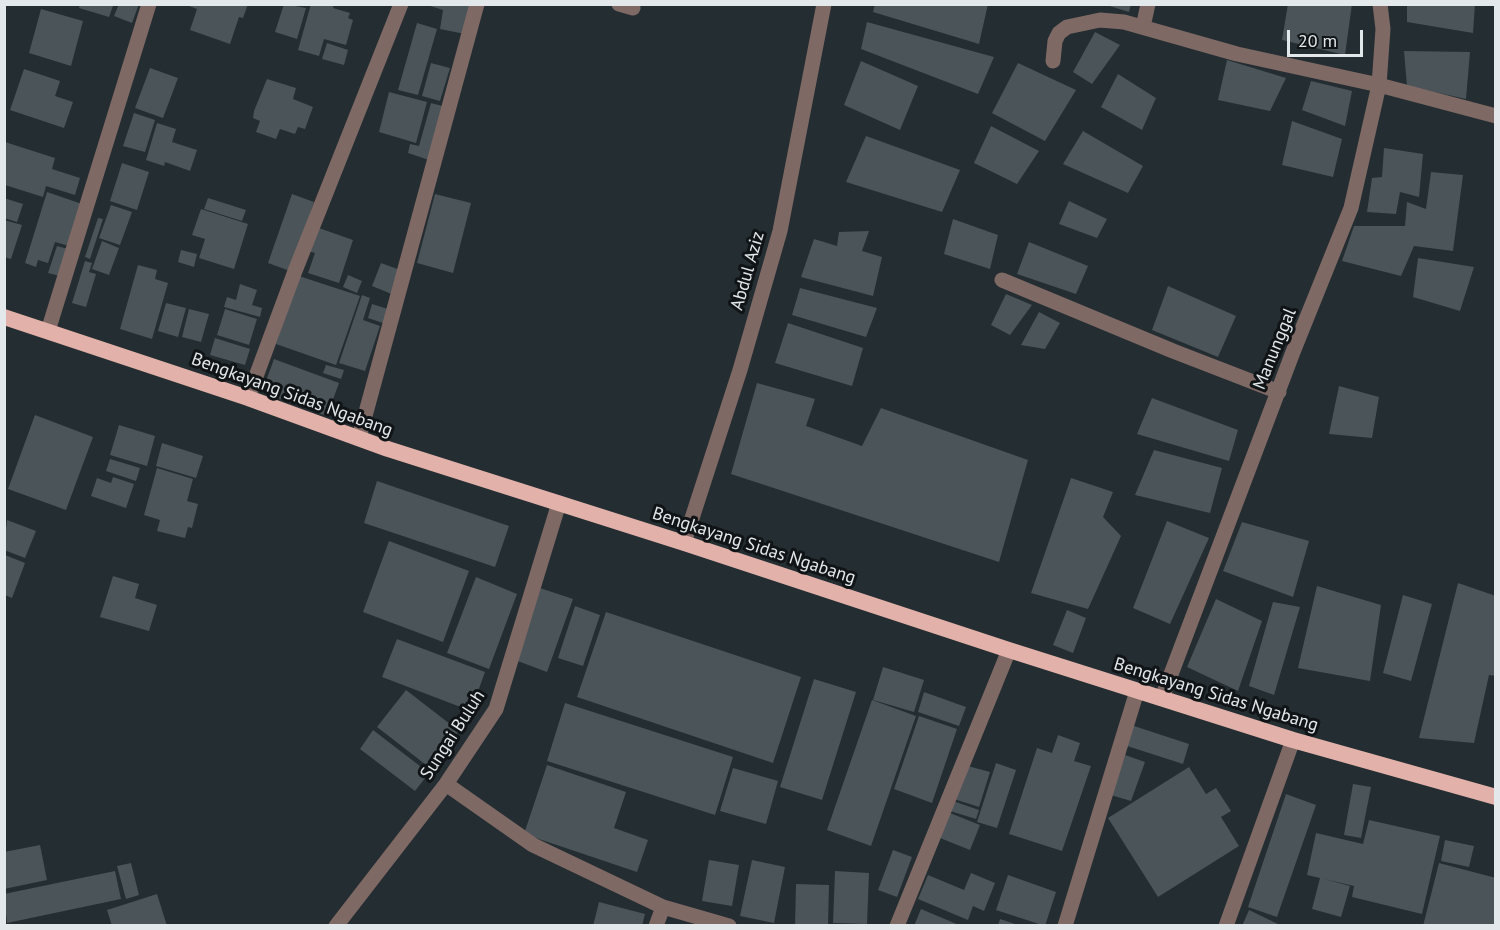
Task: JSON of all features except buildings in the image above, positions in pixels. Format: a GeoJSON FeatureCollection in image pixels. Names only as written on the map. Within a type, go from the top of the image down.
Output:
{"type":"FeatureCollection","features":[{"type":"Feature","properties":{"kind":"highway","name":"Bengkayang Sidas Ngabang"},"geometry":{"type":"LineString","coordinates":[[4,317],[248,398],[359,438],[1008,650],[1293,740],[1496,797]]}},
{"type":"Feature","properties":{"kind":"street"},"geometry":{"type":"LineString","coordinates":[[48,331],[149,4]]}},
{"type":"Feature","properties":{"kind":"street"},"geometry":{"type":"LineString","coordinates":[[248,398],[295,271],[401,4]]}},
{"type":"Feature","properties":{"kind":"street"},"geometry":{"type":"LineString","coordinates":[[359,438],[477,4]]}},
{"type":"Feature","properties":{"kind":"street","name":"Abdul Aziz"},"geometry":{"type":"LineString","coordinates":[[684,543],[740,370],[780,231],[824,4]]}},
{"type":"Feature","properties":{"kind":"street"},"geometry":{"type":"LineString","coordinates":[[1143,27],[1148,4]]}},
{"type":"Feature","properties":{"kind":"street","name":"Manunggal"},"geometry":{"type":"LineString","coordinates":[[1162,699],[1351,208],[1379,85],[1383,28],[1380,4]]}},
{"type":"Feature","properties":{"kind":"street"},"geometry":{"type":"LineString","coordinates":[[1053,61],[1055,41],[1059,33],[1067,27],[1100,20],[1143,27],[1237,54],[1379,85],[1496,116]]}},
{"type":"Feature","properties":{"kind":"street"},"geometry":{"type":"LineString","coordinates":[[1002,280],[1279,392]]}},
{"type":"Feature","properties":{"kind":"street","name":"Sungai Buluh"},"geometry":{"type":"LineString","coordinates":[[336,926],[446,784],[486,726],[502,695],[559,503]]}},
{"type":"Feature","properties":{"kind":"street"},"geometry":{"type":"LineString","coordinates":[[897,926],[1008,650]]}},
{"type":"Feature","properties":{"kind":"street"},"geometry":{"type":"LineString","coordinates":[[1065,926],[1137,691]]}},
{"type":"Feature","properties":{"kind":"street"},"geometry":{"type":"LineString","coordinates":[[1226,926],[1293,740]]}},
{"type":"Feature","properties":{"kind":"street"},"geometry":{"type":"LineString","coordinates":[[446,784],[533,845],[663,907],[729,926]]}},
{"type":"Feature","properties":{"kind":"street"},"geometry":{"type":"LineString","coordinates":[[656,926],[663,907]]}}]}
